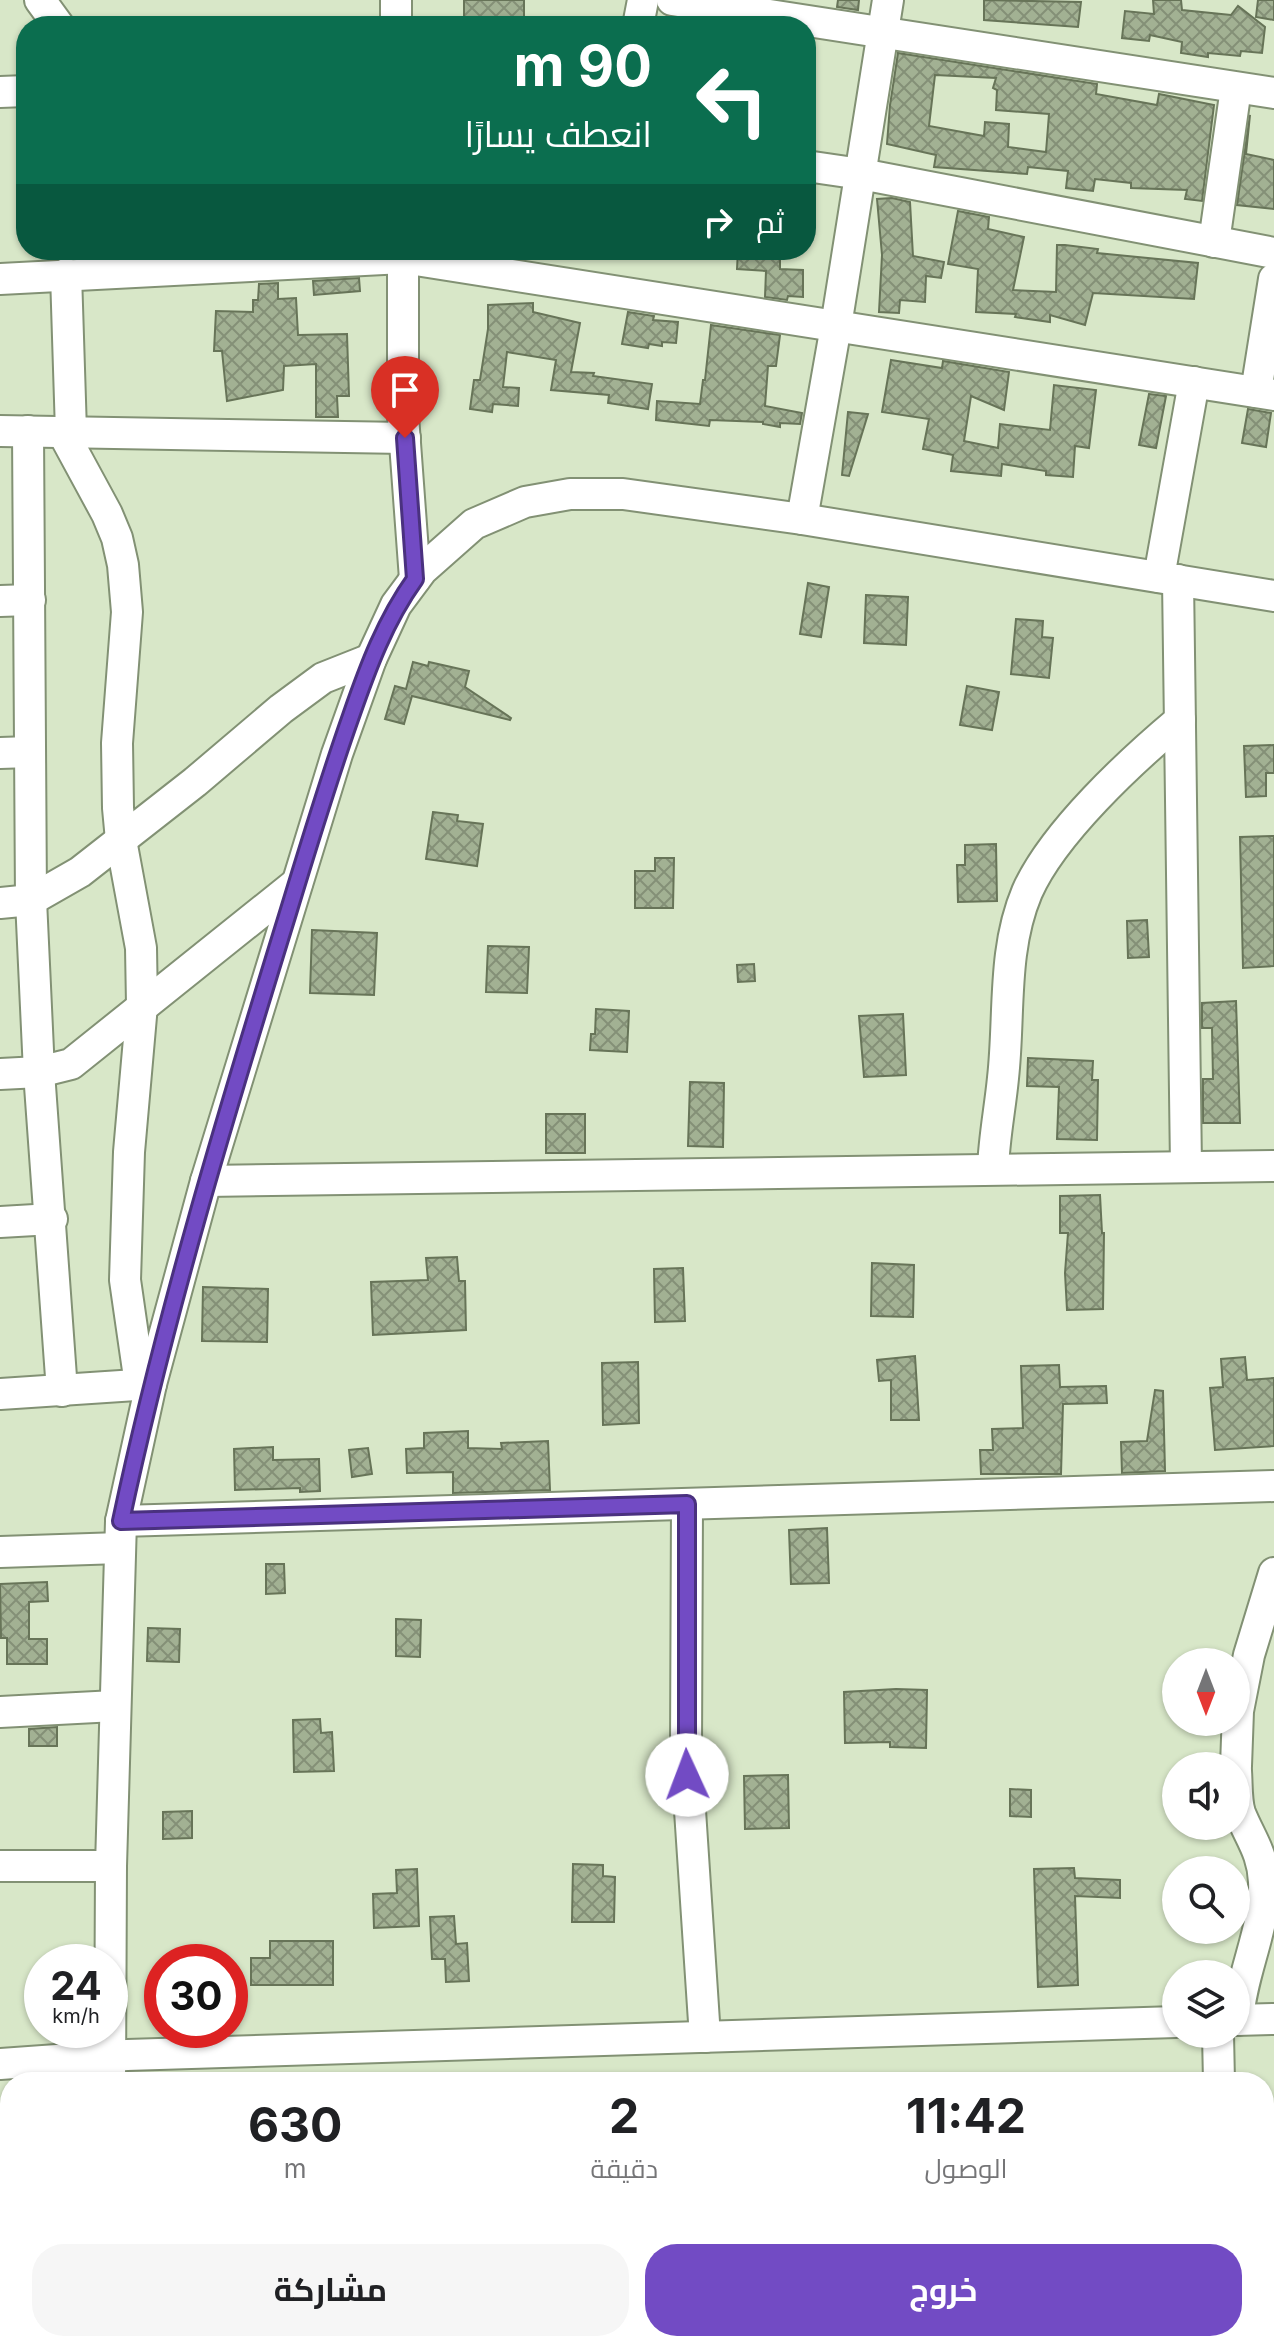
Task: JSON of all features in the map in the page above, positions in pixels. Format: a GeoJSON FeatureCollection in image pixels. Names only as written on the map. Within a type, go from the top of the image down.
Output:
{"type":"FeatureCollection","features":[{"type":"Feature","properties":{"kind":"street"},"geometry":{"type":"LineString","coordinates":[[672,0],[776,16]]}},
{"type":"Feature","properties":{"kind":"street"},"geometry":{"type":"LineString","coordinates":[[802,519],[888,0]]}},
{"type":"Feature","properties":{"kind":"street"},"geometry":{"type":"LineString","coordinates":[[816,22],[1274,93]]}},
{"type":"Feature","properties":{"kind":"street"},"geometry":{"type":"LineString","coordinates":[[1214,242],[1236,88]]}},
{"type":"Feature","properties":{"kind":"street"},"geometry":{"type":"LineString","coordinates":[[816,167],[1274,253]]}},
{"type":"Feature","properties":{"kind":"street"},"geometry":{"type":"LineString","coordinates":[[0,279],[302,260]]}},
{"type":"Feature","properties":{"kind":"street"},"geometry":{"type":"LineString","coordinates":[[403,260],[405,438],[415,579]]}},
{"type":"Feature","properties":{"kind":"street"},"geometry":{"type":"LineString","coordinates":[[439,260],[1265,394],[1274,279]]}},
{"type":"Feature","properties":{"kind":"street"},"geometry":{"type":"LineString","coordinates":[[66,274],[66,431],[117,538],[127,612],[117,743],[121,840],[141,948],[142,1005],[129,1152],[125,1280],[146,1384]]}},
{"type":"Feature","properties":{"kind":"street"},"geometry":{"type":"LineString","coordinates":[[1186,1166],[1180,720],[1169,578],[1194,382]]}},
{"type":"Feature","properties":{"kind":"street"},"geometry":{"type":"LineString","coordinates":[[62,1391],[39,1072],[31,900],[30,600],[14,431],[405,438]]}},
{"type":"Feature","properties":{"kind":"street"},"geometry":{"type":"LineString","coordinates":[[110,2069],[111,1866],[121,1535],[146,1384],[337,754],[371,659],[396,605],[415,579],[474,524],[525,502],[570,494],[623,494],[802,519],[1274,596]]}},
{"type":"Feature","properties":{"kind":"street"},"geometry":{"type":"LineString","coordinates":[[0,601],[30,600]]}},
{"type":"Feature","properties":{"kind":"street"},"geometry":{"type":"LineString","coordinates":[[0,903],[31,900],[80,872],[323,678],[371,659]]}},
{"type":"Feature","properties":{"kind":"street"},"geometry":{"type":"LineString","coordinates":[[993,1169],[995,1129],[1003,1079],[1008,969],[1027,893],[1060,838],[1151,744],[1180,720]]}},
{"type":"Feature","properties":{"kind":"street"},"geometry":{"type":"LineString","coordinates":[[0,753],[30,752]]}},
{"type":"Feature","properties":{"kind":"street"},"geometry":{"type":"LineString","coordinates":[[0,1074],[39,1072],[71,1064],[297,883]]}},
{"type":"Feature","properties":{"kind":"street"},"geometry":{"type":"LineString","coordinates":[[206,1181],[1274,1166]]}},
{"type":"Feature","properties":{"kind":"street"},"geometry":{"type":"LineString","coordinates":[[0,1222],[52,1219]]}},
{"type":"Feature","properties":{"kind":"street"},"geometry":{"type":"LineString","coordinates":[[0,1394],[146,1384]]}},
{"type":"Feature","properties":{"kind":"street"},"geometry":{"type":"LineString","coordinates":[[0,1552],[121,1535],[687,1504],[1274,1486]]}},
{"type":"Feature","properties":{"kind":"street"},"geometry":{"type":"LineString","coordinates":[[687,1504],[686,1750],[705,2037]]}},
{"type":"Feature","properties":{"kind":"street"},"geometry":{"type":"LineString","coordinates":[[1237,1752],[1238,1711],[1249,1655],[1274,1573]]}},
{"type":"Feature","properties":{"kind":"street"},"geometry":{"type":"LineString","coordinates":[[0,1712],[115,1706]]}},
{"type":"Feature","properties":{"kind":"street"},"geometry":{"type":"LineString","coordinates":[[1250,1832],[1259,1849],[1264,1883],[1259,1925],[1250,1960]]}},
{"type":"Feature","properties":{"kind":"street"},"geometry":{"type":"LineString","coordinates":[[0,1866],[111,1866]]}},
{"type":"Feature","properties":{"kind":"street"},"geometry":{"type":"LineString","coordinates":[[1250,2022],[1274,2019]]}},
{"type":"Feature","properties":{"kind":"street"},"geometry":{"type":"LineString","coordinates":[[0,2064],[110,2069],[705,2037],[1162,2022]]}},
{"type":"Feature","properties":{"kind":"street"},"geometry":{"type":"LineString","coordinates":[[1221,2072],[1226,2048]]}},
{"type":"Feature","properties":{"kind":"building"},"geometry":{"type":"Polygon","coordinates":[[[464,0],[524,0],[524,16],[464,16],[464,0]]]}},
{"type":"Feature","properties":{"kind":"building"},"geometry":{"type":"Polygon","coordinates":[[[838,0],[859,0],[858,10],[837,7],[838,0]]]}},
{"type":"Feature","properties":{"kind":"building"},"geometry":{"type":"Polygon","coordinates":[[[984,0],[1081,2],[1078,27],[984,20],[984,0]]]}},
{"type":"Feature","properties":{"kind":"building"},"geometry":{"type":"Polygon","coordinates":[[[1153,0],[1181,0],[1182,10],[1231,15],[1238,6],[1265,27],[1262,53],[1241,51],[1240,56],[1208,53],[1208,57],[1181,53],[1182,42],[1150,35],[1149,41],[1122,38],[1125,11],[1154,14],[1153,0]]]}},
{"type":"Feature","properties":{"kind":"building"},"geometry":{"type":"Polygon","coordinates":[[[1258,0],[1274,0],[1274,20],[1256,17],[1258,0]]]}},
{"type":"Feature","properties":{"kind":"building"},"geometry":{"type":"Polygon","coordinates":[[[898,53],[1097,84],[1096,94],[1157,105],[1159,94],[1214,105],[1202,201],[1185,199],[1187,190],[1131,188],[1131,183],[1095,179],[1093,191],[1066,188],[1068,171],[1028,167],[1027,174],[934,167],[936,155],[887,144],[898,53]],[[935,75],[929,126],[984,136],[985,122],[1009,124],[1008,147],[1046,152],[1049,114],[996,110],[997,90],[993,88],[996,78],[935,75]]]}},
{"type":"Feature","properties":{"kind":"building"},"geometry":{"type":"Polygon","coordinates":[[[1250,115],[1246,154],[1274,160],[1274,209],[1237,205],[1250,115]]]}},
{"type":"Feature","properties":{"kind":"building"},"geometry":{"type":"Polygon","coordinates":[[[877,199],[910,202],[913,256],[944,262],[941,278],[926,276],[925,302],[900,300],[899,313],[879,312],[882,255],[877,199]]]}},
{"type":"Feature","properties":{"kind":"building"},"geometry":{"type":"Polygon","coordinates":[[[958,211],[989,217],[988,229],[1024,237],[1013,290],[1056,292],[1057,245],[1065,245],[1098,249],[1097,253],[1198,263],[1194,299],[1093,293],[1085,325],[1050,315],[1050,322],[1015,317],[1016,314],[976,312],[978,269],[948,264],[958,211]]]}},
{"type":"Feature","properties":{"kind":"building"},"geometry":{"type":"Polygon","coordinates":[[[737,260],[780,260],[780,269],[803,270],[803,297],[788,296],[787,300],[765,297],[766,271],[737,269],[737,260]]]}},
{"type":"Feature","properties":{"kind":"building"},"geometry":{"type":"Polygon","coordinates":[[[359,278],[360,291],[314,295],[313,281],[359,278]]]}},
{"type":"Feature","properties":{"kind":"building"},"geometry":{"type":"Polygon","coordinates":[[[278,283],[278,299],[296,298],[298,335],[347,334],[349,396],[337,396],[338,417],[316,417],[316,364],[284,366],[283,390],[227,401],[222,351],[214,351],[216,311],[253,312],[253,300],[258,300],[259,284],[278,283]]]}},
{"type":"Feature","properties":{"kind":"building"},"geometry":{"type":"Polygon","coordinates":[[[533,303],[533,312],[580,323],[571,372],[652,384],[648,409],[608,403],[609,395],[551,390],[556,360],[507,352],[503,387],[519,388],[518,406],[493,404],[492,412],[470,409],[474,380],[480,380],[488,329],[488,305],[533,303]]]}},
{"type":"Feature","properties":{"kind":"building"},"geometry":{"type":"Polygon","coordinates":[[[628,312],[654,316],[653,320],[678,322],[676,343],[662,342],[662,346],[649,344],[648,348],[622,344],[628,312]]]}},
{"type":"Feature","properties":{"kind":"building"},"geometry":{"type":"Polygon","coordinates":[[[711,325],[780,335],[776,366],[768,366],[765,406],[802,413],[800,424],[780,423],[780,427],[763,422],[710,420],[709,426],[656,420],[657,401],[700,404],[711,325]]]}},
{"type":"Feature","properties":{"kind":"building"},"geometry":{"type":"Polygon","coordinates":[[[891,360],[942,368],[943,361],[1009,372],[1004,410],[971,396],[964,441],[998,448],[1000,424],[1050,430],[1054,385],[1096,390],[1089,448],[1075,446],[1073,477],[1046,475],[1046,471],[1002,464],[1001,476],[951,471],[953,455],[923,449],[929,419],[882,412],[891,360]]]}},
{"type":"Feature","properties":{"kind":"building"},"geometry":{"type":"Polygon","coordinates":[[[1149,394],[1166,396],[1156,448],[1139,445],[1149,394]]]}},
{"type":"Feature","properties":{"kind":"building"},"geometry":{"type":"Polygon","coordinates":[[[1248,409],[1271,413],[1266,447],[1242,443],[1248,409]]]}},
{"type":"Feature","properties":{"kind":"building"},"geometry":{"type":"Polygon","coordinates":[[[848,412],[868,414],[849,476],[842,475],[848,412]]]}},
{"type":"Feature","properties":{"kind":"building"},"geometry":{"type":"Polygon","coordinates":[[[808,583],[829,587],[821,637],[800,634],[808,583]]]}},
{"type":"Feature","properties":{"kind":"building"},"geometry":{"type":"Polygon","coordinates":[[[866,595],[908,597],[906,645],[864,643],[866,595]]]}},
{"type":"Feature","properties":{"kind":"building"},"geometry":{"type":"Polygon","coordinates":[[[1016,619],[1043,621],[1042,637],[1053,638],[1049,678],[1011,674],[1016,619]]]}},
{"type":"Feature","properties":{"kind":"building"},"geometry":{"type":"Polygon","coordinates":[[[413,662],[428,666],[429,662],[469,671],[465,687],[510,720],[412,696],[404,724],[385,719],[395,686],[406,689],[413,662]]]}},
{"type":"Feature","properties":{"kind":"building"},"geometry":{"type":"Polygon","coordinates":[[[967,686],[999,692],[992,730],[960,725],[967,686]]]}},
{"type":"Feature","properties":{"kind":"building"},"geometry":{"type":"Polygon","coordinates":[[[1274,745],[1274,773],[1266,773],[1266,796],[1246,797],[1244,746],[1274,745]]]}},
{"type":"Feature","properties":{"kind":"building"},"geometry":{"type":"Polygon","coordinates":[[[433,812],[458,815],[457,821],[483,824],[477,866],[426,859],[433,812]]]}},
{"type":"Feature","properties":{"kind":"building"},"geometry":{"type":"Polygon","coordinates":[[[1274,836],[1274,966],[1243,968],[1240,837],[1274,836]]]}},
{"type":"Feature","properties":{"kind":"building"},"geometry":{"type":"Polygon","coordinates":[[[996,844],[997,901],[958,902],[957,865],[965,865],[965,845],[996,844]]]}},
{"type":"Feature","properties":{"kind":"building"},"geometry":{"type":"Polygon","coordinates":[[[655,858],[674,858],[673,908],[635,908],[635,871],[655,871],[655,858]]]}},
{"type":"Feature","properties":{"kind":"building"},"geometry":{"type":"Polygon","coordinates":[[[1147,920],[1149,957],[1128,958],[1127,921],[1147,920]]]}},
{"type":"Feature","properties":{"kind":"building"},"geometry":{"type":"Polygon","coordinates":[[[312,930],[377,933],[374,995],[310,993],[312,930]]]}},
{"type":"Feature","properties":{"kind":"building"},"geometry":{"type":"Polygon","coordinates":[[[488,946],[529,947],[527,993],[486,992],[488,946]]]}},
{"type":"Feature","properties":{"kind":"building"},"geometry":{"type":"Polygon","coordinates":[[[754,964],[755,981],[738,982],[737,965],[754,964]]]}},
{"type":"Feature","properties":{"kind":"building"},"geometry":{"type":"Polygon","coordinates":[[[1236,1001],[1240,1123],[1203,1123],[1203,1079],[1213,1079],[1212,1028],[1202,1028],[1202,1003],[1236,1001]]]}},
{"type":"Feature","properties":{"kind":"building"},"geometry":{"type":"Polygon","coordinates":[[[596,1009],[629,1011],[627,1052],[590,1050],[591,1034],[595,1034],[596,1009]]]}},
{"type":"Feature","properties":{"kind":"building"},"geometry":{"type":"Polygon","coordinates":[[[903,1014],[906,1075],[864,1077],[859,1016],[903,1014]]]}},
{"type":"Feature","properties":{"kind":"building"},"geometry":{"type":"Polygon","coordinates":[[[1028,1058],[1093,1061],[1092,1080],[1098,1080],[1097,1140],[1057,1139],[1059,1087],[1027,1086],[1028,1058]]]}},
{"type":"Feature","properties":{"kind":"building"},"geometry":{"type":"Polygon","coordinates":[[[690,1082],[724,1083],[723,1147],[688,1146],[690,1082]]]}},
{"type":"Feature","properties":{"kind":"building"},"geometry":{"type":"Polygon","coordinates":[[[546,1114],[585,1114],[585,1153],[546,1153],[546,1114]]]}},
{"type":"Feature","properties":{"kind":"building"},"geometry":{"type":"Polygon","coordinates":[[[1100,1195],[1104,1233],[1103,1309],[1067,1310],[1065,1273],[1068,1233],[1060,1233],[1060,1196],[1100,1195]]]}},
{"type":"Feature","properties":{"kind":"building"},"geometry":{"type":"Polygon","coordinates":[[[457,1257],[459,1281],[465,1281],[466,1330],[373,1335],[371,1282],[428,1280],[426,1258],[457,1257]]]}},
{"type":"Feature","properties":{"kind":"building"},"geometry":{"type":"Polygon","coordinates":[[[872,1263],[914,1265],[913,1317],[871,1316],[872,1263]]]}},
{"type":"Feature","properties":{"kind":"building"},"geometry":{"type":"Polygon","coordinates":[[[683,1268],[685,1321],[655,1322],[654,1269],[683,1268]]]}},
{"type":"Feature","properties":{"kind":"building"},"geometry":{"type":"Polygon","coordinates":[[[203,1287],[268,1289],[267,1342],[202,1341],[203,1287]]]}},
{"type":"Feature","properties":{"kind":"building"},"geometry":{"type":"Polygon","coordinates":[[[915,1356],[919,1420],[891,1420],[891,1380],[879,1381],[877,1360],[915,1356]]]}},
{"type":"Feature","properties":{"kind":"building"},"geometry":{"type":"Polygon","coordinates":[[[1245,1357],[1247,1380],[1274,1378],[1274,1446],[1215,1450],[1210,1388],[1223,1387],[1221,1359],[1245,1357]]]}},
{"type":"Feature","properties":{"kind":"building"},"geometry":{"type":"Polygon","coordinates":[[[638,1362],[639,1423],[603,1425],[602,1363],[638,1362]]]}},
{"type":"Feature","properties":{"kind":"building"},"geometry":{"type":"Polygon","coordinates":[[[1059,1365],[1060,1387],[1106,1386],[1107,1403],[1063,1404],[1061,1474],[981,1474],[980,1450],[993,1450],[992,1429],[1023,1428],[1021,1366],[1059,1365]]]}},
{"type":"Feature","properties":{"kind":"building"},"geometry":{"type":"Polygon","coordinates":[[[1155,1390],[1163,1391],[1165,1471],[1122,1473],[1121,1442],[1147,1441],[1155,1390]]]}},
{"type":"Feature","properties":{"kind":"building"},"geometry":{"type":"Polygon","coordinates":[[[468,1431],[468,1448],[502,1449],[501,1443],[548,1441],[550,1490],[453,1493],[453,1472],[407,1473],[406,1449],[424,1448],[424,1433],[468,1431]]]}},
{"type":"Feature","properties":{"kind":"building"},"geometry":{"type":"Polygon","coordinates":[[[273,1447],[273,1460],[319,1459],[320,1491],[300,1492],[300,1488],[235,1490],[234,1449],[273,1447]]]}},
{"type":"Feature","properties":{"kind":"building"},"geometry":{"type":"Polygon","coordinates":[[[368,1448],[372,1474],[352,1477],[349,1450],[368,1448]]]}},
{"type":"Feature","properties":{"kind":"building"},"geometry":{"type":"Polygon","coordinates":[[[827,1528],[829,1583],[791,1584],[789,1530],[827,1528]]]}},
{"type":"Feature","properties":{"kind":"building"},"geometry":{"type":"Polygon","coordinates":[[[266,1564],[284,1564],[285,1593],[266,1594],[266,1564]]]}},
{"type":"Feature","properties":{"kind":"building"},"geometry":{"type":"Polygon","coordinates":[[[47,1582],[48,1601],[29,1602],[29,1639],[47,1639],[47,1664],[7,1664],[7,1638],[1,1638],[0,1584],[47,1582]]]}},
{"type":"Feature","properties":{"kind":"building"},"geometry":{"type":"Polygon","coordinates":[[[396,1619],[421,1620],[420,1657],[396,1656],[396,1619]]]}},
{"type":"Feature","properties":{"kind":"building"},"geometry":{"type":"Polygon","coordinates":[[[148,1628],[180,1629],[179,1662],[147,1661],[148,1628]]]}},
{"type":"Feature","properties":{"kind":"building"},"geometry":{"type":"Polygon","coordinates":[[[927,1690],[926,1748],[890,1747],[890,1742],[845,1743],[844,1692],[927,1690]]]}},
{"type":"Feature","properties":{"kind":"building"},"geometry":{"type":"Polygon","coordinates":[[[320,1719],[321,1733],[332,1732],[334,1771],[294,1772],[293,1720],[320,1719]]]}},
{"type":"Feature","properties":{"kind":"building"},"geometry":{"type":"Polygon","coordinates":[[[57,1727],[57,1746],[29,1746],[29,1729],[57,1727]]]}},
{"type":"Feature","properties":{"kind":"building"},"geometry":{"type":"Polygon","coordinates":[[[788,1775],[789,1828],[745,1829],[744,1776],[788,1775]]]}},
{"type":"Feature","properties":{"kind":"building"},"geometry":{"type":"Polygon","coordinates":[[[1010,1789],[1031,1790],[1031,1817],[1010,1816],[1010,1789]]]}},
{"type":"Feature","properties":{"kind":"building"},"geometry":{"type":"Polygon","coordinates":[[[192,1811],[192,1838],[163,1839],[163,1812],[192,1811]]]}},
{"type":"Feature","properties":{"kind":"building"},"geometry":{"type":"Polygon","coordinates":[[[573,1864],[603,1865],[603,1876],[615,1877],[614,1922],[572,1922],[573,1864]]]}},
{"type":"Feature","properties":{"kind":"building"},"geometry":{"type":"Polygon","coordinates":[[[1074,1868],[1075,1878],[1120,1880],[1120,1898],[1075,1896],[1078,1985],[1038,1987],[1034,1869],[1074,1868]]]}},
{"type":"Feature","properties":{"kind":"building"},"geometry":{"type":"Polygon","coordinates":[[[417,1869],[419,1926],[374,1928],[373,1894],[397,1893],[396,1870],[417,1869]]]}},
{"type":"Feature","properties":{"kind":"building"},"geometry":{"type":"Polygon","coordinates":[[[454,1916],[456,1944],[467,1943],[469,1981],[446,1982],[445,1959],[432,1959],[430,1917],[454,1916]]]}},
{"type":"Feature","properties":{"kind":"building"},"geometry":{"type":"Polygon","coordinates":[[[270,1941],[333,1941],[333,1985],[251,1985],[251,1958],[270,1958],[270,1941]]]}},
{"type":"Feature","properties":{"kind":"route"},"geometry":{"type":"LineString","coordinates":[[405,438],[415,579],[396,605],[371,659],[321,805],[206,1181],[151,1384],[121,1521],[687,1504],[687,1775]]}}]}
